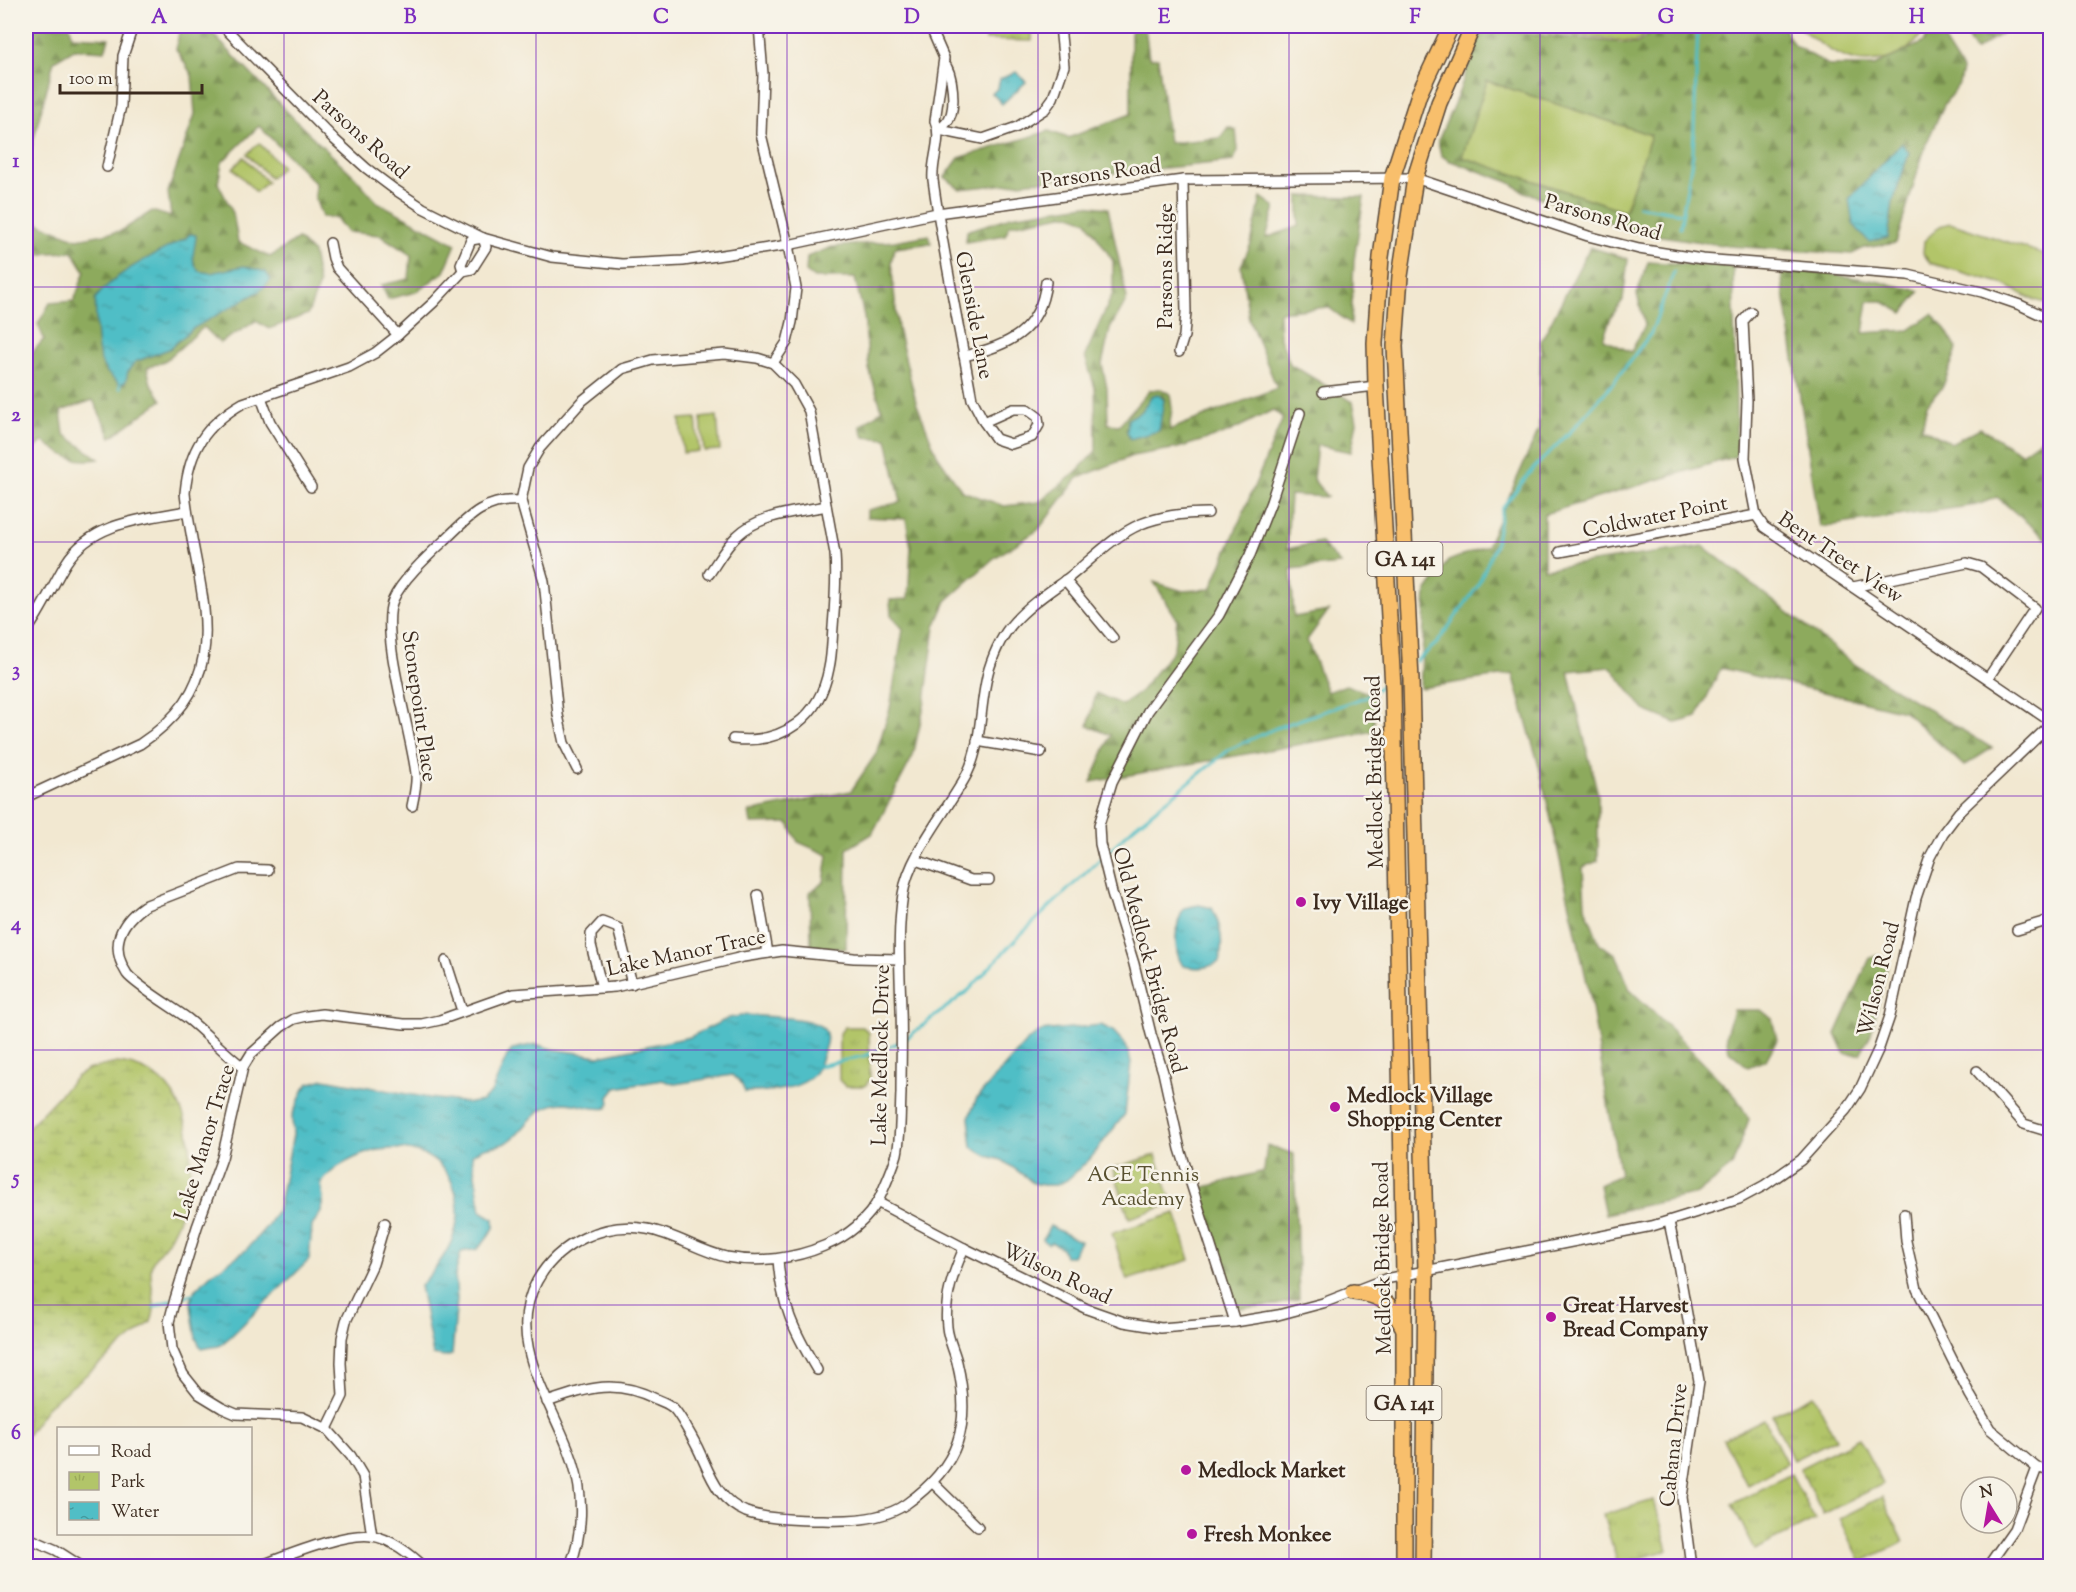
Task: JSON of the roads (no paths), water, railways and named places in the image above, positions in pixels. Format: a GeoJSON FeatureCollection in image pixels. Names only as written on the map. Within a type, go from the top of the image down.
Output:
{"type":"FeatureCollection","features":[{"type":"Feature","properties":{"kind":"highway","name":"Medlock Bridge Road"},"geometry":{"type":"LineString","coordinates":[[1404,1566],[1404,1275],[1394,688],[1375,343],[1381,257],[1392,178],[1419,94],[1451,26]]}},
{"type":"Feature","properties":{"kind":"highway","name":"Medlock Bridge Road"},"geometry":{"type":"LineString","coordinates":[[1424,1566],[1426,1270],[1411,680],[1395,346],[1400,276],[1415,178],[1439,103],[1473,26]]}},
{"type":"Feature","properties":{"kind":"highway"},"geometry":{"type":"LineString","coordinates":[[1353,1292],[1380,1297],[1393,1308],[1404,1329]]}},
{"type":"Feature","properties":{"kind":"highway"},"geometry":{"type":"LineString","coordinates":[[1404,1476],[1410,1491],[1411,1566]]}},
{"type":"Feature","properties":{"kind":"street"},"geometry":{"type":"LineString","coordinates":[[106,167],[121,106],[123,56],[133,26]]}},
{"type":"Feature","properties":{"kind":"street","name":"Parsons Road"},"geometry":{"type":"LineString","coordinates":[[223,26],[329,134],[366,168],[423,208],[483,238],[552,256],[622,264],[683,261],[788,245],[937,213],[1183,180],[1415,178],[1588,236],[1648,251],[1702,259],[1908,275],[1982,292],[2020,305],[2050,319]]}},
{"type":"Feature","properties":{"kind":"street"},"geometry":{"type":"LineString","coordinates":[[759,26],[763,74],[761,134],[796,288],[787,342],[773,363]]}},
{"type":"Feature","properties":{"kind":"street"},"geometry":{"type":"LineString","coordinates":[[930,26],[944,56],[935,121],[939,130]]}},
{"type":"Feature","properties":{"kind":"street"},"geometry":{"type":"LineString","coordinates":[[939,130],[983,139],[1017,127],[1045,109],[1053,98],[1064,66],[1060,26]]}},
{"type":"Feature","properties":{"kind":"street"},"geometry":{"type":"LineString","coordinates":[[939,130],[950,118],[952,98],[951,74],[944,63]]}},
{"type":"Feature","properties":{"kind":"street","name":"Glenside Lane"},"geometry":{"type":"LineString","coordinates":[[939,130],[933,175],[937,213],[972,399],[984,422],[996,438],[1011,444],[1032,437],[1039,425],[1038,417],[1027,409],[1013,409],[984,422]]}},
{"type":"Feature","properties":{"kind":"street","name":"Parsons Ridge"},"geometry":{"type":"LineString","coordinates":[[1179,352],[1184,336],[1186,312],[1183,180]]}},
{"type":"Feature","properties":{"kind":"street"},"geometry":{"type":"LineString","coordinates":[[26,798],[140,744],[166,724],[186,699],[201,664],[206,629],[185,493],[192,456],[212,425],[226,413],[243,404],[349,367],[375,353],[434,302],[463,271],[472,269],[486,248],[483,238],[471,240],[461,264],[463,271]]}},
{"type":"Feature","properties":{"kind":"street"},"geometry":{"type":"LineString","coordinates":[[330,243],[337,268],[398,335]]}},
{"type":"Feature","properties":{"kind":"street"},"geometry":{"type":"LineString","coordinates":[[964,356],[991,350],[1009,342],[1026,328],[1036,317],[1044,299],[1046,282]]}},
{"type":"Feature","properties":{"kind":"street","name":"Bent Treet View"},"geometry":{"type":"LineString","coordinates":[[1751,312],[1743,321],[1747,401],[1744,436],[1745,458],[1755,515],[1764,527],[1988,678],[2050,723]]}},
{"type":"Feature","properties":{"kind":"street"},"geometry":{"type":"LineString","coordinates":[[577,769],[564,743],[558,715],[544,581],[521,501],[528,468],[540,448],[582,401],[622,369],[653,360],[725,354],[757,358],[773,363],[794,384],[809,411],[835,554],[837,577],[829,668],[823,690],[808,713],[785,731],[760,740],[734,739]]}},
{"type":"Feature","properties":{"kind":"street"},"geometry":{"type":"LineString","coordinates":[[1323,392],[1376,386]]}},
{"type":"Feature","properties":{"kind":"street"},"geometry":{"type":"LineString","coordinates":[[261,397],[270,422],[311,487]]}},
{"type":"Feature","properties":{"kind":"street","name":"Old Medlock Bridge Road"},"geometry":{"type":"LineString","coordinates":[[1235,1322],[1180,1149],[1163,1072],[1112,893],[1100,844],[1099,825],[1113,782],[1148,711],[1220,615],[1250,555],[1271,502],[1300,413]]}},
{"type":"Feature","properties":{"kind":"street","name":"Stonepoint Place"},"geometry":{"type":"LineString","coordinates":[[412,806],[416,777],[389,636],[393,600],[423,562],[466,519],[484,506],[509,500],[521,501]]}},
{"type":"Feature","properties":{"kind":"street"},"geometry":{"type":"LineString","coordinates":[[709,574],[736,536],[749,526],[770,518],[826,506]]}},
{"type":"Feature","properties":{"kind":"street"},"geometry":{"type":"LineString","coordinates":[[26,632],[67,562],[90,538],[119,524],[187,511]]}},
{"type":"Feature","properties":{"kind":"street","name":"Lake Medlock Drive"},"geometry":{"type":"LineString","coordinates":[[570,1566],[581,1527],[580,1504],[573,1463],[533,1368],[527,1340],[526,1318],[537,1282],[573,1242],[588,1235],[616,1229],[646,1229],[669,1236],[702,1251],[745,1260],[778,1259],[818,1249],[853,1230],[877,1202],[897,1153],[902,1041],[899,959],[903,894],[907,874],[967,773],[977,741],[989,671],[998,646],[1012,624],[1029,608],[1119,537],[1141,524],[1181,513],[1208,513]]}},
{"type":"Feature","properties":{"kind":"street","name":"Coldwater Point"},"geometry":{"type":"LineString","coordinates":[[1560,552],[1755,515]]}},
{"type":"Feature","properties":{"kind":"street"},"geometry":{"type":"LineString","coordinates":[[1853,587],[1967,563],[1981,567],[2035,608],[1988,678]]}},
{"type":"Feature","properties":{"kind":"street"},"geometry":{"type":"LineString","coordinates":[[1065,580],[1113,638]]}},
{"type":"Feature","properties":{"kind":"street","name":"Wilson Road"},"geometry":{"type":"LineString","coordinates":[[1426,1270],[1669,1222],[1730,1203],[1765,1185],[1801,1160],[1846,1110],[1867,1077],[1890,1016],[1916,898],[1930,857],[1943,833],[1959,812],[2050,723]]}},
{"type":"Feature","properties":{"kind":"street"},"geometry":{"type":"LineString","coordinates":[[977,741],[1041,752]]}},
{"type":"Feature","properties":{"kind":"street"},"geometry":{"type":"LineString","coordinates":[[916,860],[971,880],[989,880]]}},
{"type":"Feature","properties":{"kind":"street"},"geometry":{"type":"LineString","coordinates":[[243,1067],[188,1019],[128,975],[119,953],[118,940],[124,924],[144,906],[239,869],[268,870]]}},
{"type":"Feature","properties":{"kind":"street"},"geometry":{"type":"LineString","coordinates":[[758,895],[768,953]]}},
{"type":"Feature","properties":{"kind":"street"},"geometry":{"type":"LineString","coordinates":[[2017,930],[2050,920]]}},
{"type":"Feature","properties":{"kind":"street"},"geometry":{"type":"LineString","coordinates":[[602,988],[591,945],[591,934],[602,922],[618,928],[632,984]]}},
{"type":"Feature","properties":{"kind":"street","name":"Lake Manor Trace"},"geometry":{"type":"LineString","coordinates":[[372,1536],[363,1476],[351,1456],[327,1429],[302,1417],[236,1414],[222,1408],[199,1394],[183,1374],[172,1348],[169,1322],[175,1299],[197,1227],[222,1158],[243,1067],[251,1054],[263,1041],[294,1019],[322,1014],[422,1024],[440,1020],[513,994],[632,984],[782,951],[854,958],[899,959]]}},
{"type":"Feature","properties":{"kind":"street"},"geometry":{"type":"LineString","coordinates":[[446,961],[462,1011]]}},
{"type":"Feature","properties":{"kind":"street"},"geometry":{"type":"LineString","coordinates":[[1977,1071],[2024,1124],[2050,1132]]}},
{"type":"Feature","properties":{"kind":"street","name":"Wilson Road"},"geometry":{"type":"LineString","coordinates":[[877,1202],[964,1248],[1106,1317],[1161,1328],[1235,1322]]}},
{"type":"Feature","properties":{"kind":"street"},"geometry":{"type":"LineString","coordinates":[[1904,1214],[1906,1241],[1917,1289],[1970,1395],[1990,1429],[2037,1468],[2050,1470]]}},
{"type":"Feature","properties":{"kind":"street","name":"Cabana Drive"},"geometry":{"type":"LineString","coordinates":[[1669,1222],[1699,1381],[1682,1497],[1691,1566]]}},
{"type":"Feature","properties":{"kind":"street"},"geometry":{"type":"LineString","coordinates":[[327,1429],[343,1396],[342,1338],[346,1321],[373,1264],[385,1223]]}},
{"type":"Feature","properties":{"kind":"street"},"geometry":{"type":"LineString","coordinates":[[547,1402],[578,1391],[604,1386],[637,1389],[673,1407],[699,1450],[712,1483],[727,1499],[746,1512],[793,1520],[844,1521],[901,1508],[932,1482],[953,1454],[962,1431],[965,1401],[957,1361],[947,1328],[947,1295],[964,1248]]}},
{"type":"Feature","properties":{"kind":"street"},"geometry":{"type":"LineString","coordinates":[[778,1259],[782,1296],[790,1320],[817,1370]]}},
{"type":"Feature","properties":{"kind":"street"},"geometry":{"type":"LineString","coordinates":[[1235,1322],[1305,1309],[1386,1279],[1426,1270]]}},
{"type":"Feature","properties":{"kind":"street"},"geometry":{"type":"LineString","coordinates":[[1988,1566],[2014,1529],[2037,1468]]}},
{"type":"Feature","properties":{"kind":"street"},"geometry":{"type":"LineString","coordinates":[[932,1482],[978,1527]]}},
{"type":"Feature","properties":{"kind":"street"},"geometry":{"type":"LineString","coordinates":[[259,1566],[311,1547],[348,1538],[372,1536],[405,1550],[423,1566]]}},
{"type":"Feature","properties":{"kind":"street"},"geometry":{"type":"LineString","coordinates":[[26,1537],[56,1550],[81,1566]]}},
{"type":"Feature","properties":{"kind":"water"},"geometry":{"type":"Polygon","coordinates":[[[1016,72],[1026,82],[1002,104],[992,93],[998,88],[1000,79],[1016,72]]]}},
{"type":"Feature","properties":{"kind":"water"},"geometry":{"type":"Polygon","coordinates":[[[1902,143],[1909,153],[1893,202],[1888,238],[1869,242],[1853,224],[1849,199],[1902,143]]]}},
{"type":"Feature","properties":{"kind":"water"},"geometry":{"type":"Polygon","coordinates":[[[190,234],[196,235],[193,258],[199,271],[210,273],[244,266],[266,272],[271,280],[260,291],[192,329],[169,349],[135,362],[128,371],[126,381],[120,385],[102,364],[97,336],[95,299],[125,271],[190,234]]]}},
{"type":"Feature","properties":{"kind":"water"},"geometry":{"type":"Polygon","coordinates":[[[1152,395],[1159,395],[1164,400],[1159,431],[1130,439],[1127,432],[1128,419],[1142,411],[1152,395]]]}},
{"type":"Feature","properties":{"kind":"water"},"geometry":{"type":"Polygon","coordinates":[[[1199,905],[1212,908],[1218,921],[1221,934],[1221,955],[1219,962],[1201,968],[1192,968],[1183,966],[1177,952],[1176,937],[1178,922],[1184,908],[1199,905]]]}},
{"type":"Feature","properties":{"kind":"water"},"geometry":{"type":"Polygon","coordinates":[[[746,1015],[805,1020],[822,1028],[826,1035],[826,1044],[815,1073],[795,1086],[761,1092],[745,1092],[740,1081],[732,1075],[675,1084],[662,1080],[616,1088],[609,1097],[610,1103],[607,1108],[565,1103],[553,1105],[536,1114],[511,1140],[481,1149],[472,1155],[481,1211],[494,1219],[494,1228],[478,1249],[461,1252],[455,1275],[457,1299],[452,1355],[445,1357],[433,1355],[420,1286],[441,1261],[451,1242],[458,1210],[455,1191],[449,1176],[439,1164],[426,1156],[395,1149],[378,1150],[361,1155],[344,1163],[329,1174],[321,1184],[323,1198],[321,1212],[312,1226],[309,1260],[230,1337],[219,1346],[201,1349],[196,1338],[192,1313],[191,1301],[195,1290],[210,1275],[246,1250],[278,1209],[293,1135],[292,1116],[308,1084],[324,1079],[470,1103],[482,1101],[491,1093],[507,1056],[513,1049],[536,1044],[552,1049],[599,1056],[690,1037],[729,1018],[746,1015]]]}},
{"type":"Feature","properties":{"kind":"water"},"geometry":{"type":"Polygon","coordinates":[[[1101,1025],[1113,1031],[1126,1045],[1131,1062],[1125,1114],[1090,1159],[1067,1180],[1057,1185],[1043,1185],[1033,1183],[1002,1160],[987,1156],[972,1147],[969,1117],[977,1098],[1026,1042],[1041,1031],[1101,1025]]]}},
{"type":"Feature","properties":{"kind":"water"},"geometry":{"type":"Polygon","coordinates":[[[1050,1226],[1080,1241],[1072,1256],[1065,1256],[1062,1248],[1051,1242],[1049,1244],[1045,1242],[1043,1239],[1050,1226]]]}},
{"type":"Feature","properties":{"kind":"waterway"},"geometry":{"type":"LineString","coordinates":[[1680,228],[1693,154],[1698,26]]}},
{"type":"Feature","properties":{"kind":"waterway"},"geometry":{"type":"LineString","coordinates":[[1638,206],[1681,213]]}},
{"type":"Feature","properties":{"kind":"waterway"},"geometry":{"type":"LineString","coordinates":[[1416,661],[1437,643],[1477,587],[1495,546],[1502,508],[1532,470],[1572,430],[1614,382],[1651,333],[1674,272]]}},
{"type":"Feature","properties":{"kind":"waterway"},"geometry":{"type":"LineString","coordinates":[[904,1040],[969,990],[1015,940],[1135,826],[1230,749],[1276,728],[1365,697],[1386,683]]}},
{"type":"Feature","properties":{"kind":"waterway"},"geometry":{"type":"LineString","coordinates":[[819,1066],[864,1056],[898,1043]]}},
{"type":"Feature","properties":{"kind":"waterway"},"geometry":{"type":"LineString","coordinates":[[178,1298],[193,1294]]}},
{"type":"Feature","properties":{"kind":"waterway"},"geometry":{"type":"LineString","coordinates":[[154,1307],[171,1300]]}},
{"type":"Feature","properties":{"kind":"place","name":"Ivy Village"},"geometry":{"type":"Point","coordinates":[1301,902]}},
{"type":"Feature","properties":{"kind":"place","name":"Medlock Village Shopping Center"},"geometry":{"type":"Point","coordinates":[1335,1107]}},
{"type":"Feature","properties":{"kind":"place","name":"Great Harvest Bread Company"},"geometry":{"type":"Point","coordinates":[1551,1317]}},
{"type":"Feature","properties":{"kind":"place","name":"Medlock Market"},"geometry":{"type":"Point","coordinates":[1186,1470]}},
{"type":"Feature","properties":{"kind":"place","name":"Fresh Monkee"},"geometry":{"type":"Point","coordinates":[1192,1534]}},
{"type":"Feature","properties":{"kind":"park label","name":"ACE Tennis Academy"},"geometry":{"type":"Point","coordinates":[1143,1186]}}]}
